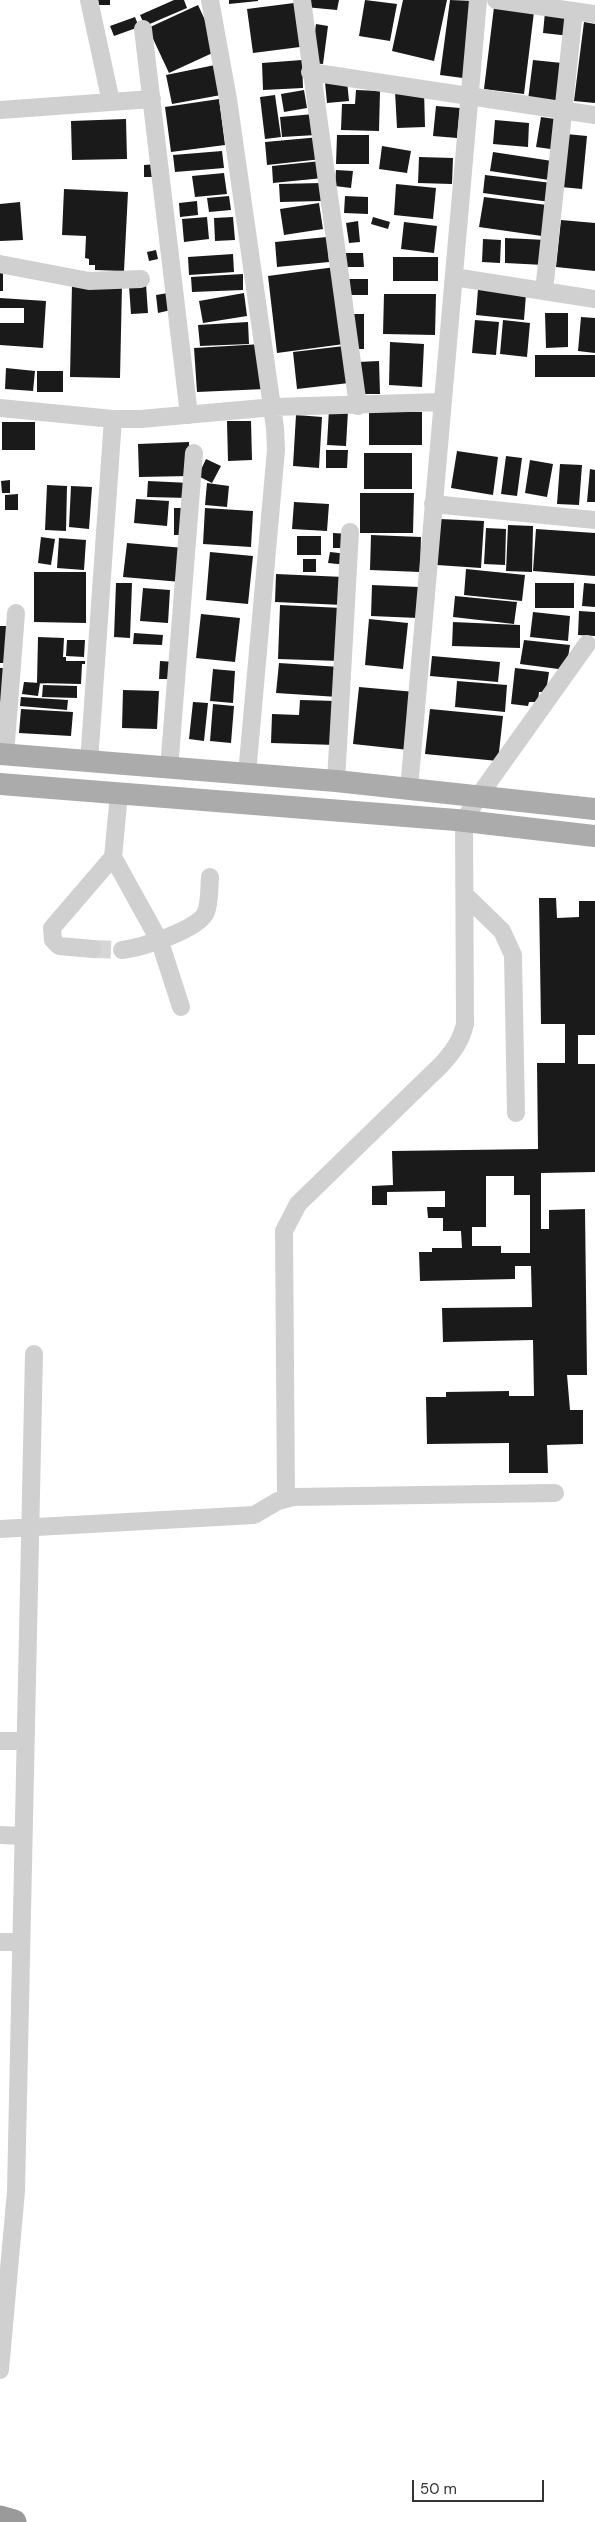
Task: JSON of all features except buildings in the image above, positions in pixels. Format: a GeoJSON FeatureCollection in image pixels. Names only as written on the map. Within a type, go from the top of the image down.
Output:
{"type":"FeatureCollection","features":[{"type":"Feature","properties":{"kind":"highway"},"geometry":{"type":"LineString","coordinates":[[0,2518],[14,2522]]}},
{"type":"Feature","properties":{"kind":"main road"},"geometry":{"type":"LineString","coordinates":[[3,754],[169,769],[336,781],[595,809]]}},
{"type":"Feature","properties":{"kind":"main road"},"geometry":{"type":"LineString","coordinates":[[0,784],[464,821],[595,836]]}},
{"type":"Feature","properties":{"kind":"street"},"geometry":{"type":"LineString","coordinates":[[89,0],[112,102]]}},
{"type":"Feature","properties":{"kind":"street"},"geometry":{"type":"LineString","coordinates":[[210,0],[228,99],[274,406],[276,450],[247,774]]}},
{"type":"Feature","properties":{"kind":"street"},"geometry":{"type":"LineString","coordinates":[[302,0],[310,72],[326,168],[358,406]]}},
{"type":"Feature","properties":{"kind":"street"},"geometry":{"type":"LineString","coordinates":[[410,789],[478,0]]}},
{"type":"Feature","properties":{"kind":"street"},"geometry":{"type":"LineString","coordinates":[[496,0],[595,14]]}},
{"type":"Feature","properties":{"kind":"street"},"geometry":{"type":"LineString","coordinates":[[544,291],[574,11]]}},
{"type":"Feature","properties":{"kind":"street"},"geometry":{"type":"LineString","coordinates":[[143,29],[189,415]]}},
{"type":"Feature","properties":{"kind":"street"},"geometry":{"type":"LineString","coordinates":[[310,72],[469,95],[595,116]]}},
{"type":"Feature","properties":{"kind":"street"},"geometry":{"type":"LineString","coordinates":[[0,110],[152,99]]}},
{"type":"Feature","properties":{"kind":"street"},"geometry":{"type":"LineString","coordinates":[[0,264],[14,265],[75,280],[141,279]]}},
{"type":"Feature","properties":{"kind":"street"},"geometry":{"type":"LineString","coordinates":[[454,277],[595,299]]}},
{"type":"Feature","properties":{"kind":"street"},"geometry":{"type":"LineString","coordinates":[[0,408],[112,419],[189,415],[274,406],[358,406],[442,402]]}},
{"type":"Feature","properties":{"kind":"street"},"geometry":{"type":"LineString","coordinates":[[89,762],[112,419]]}},
{"type":"Feature","properties":{"kind":"street"},"geometry":{"type":"LineString","coordinates":[[169,769],[194,453]]}},
{"type":"Feature","properties":{"kind":"street"},"geometry":{"type":"LineString","coordinates":[[434,504],[595,520]]}},
{"type":"Feature","properties":{"kind":"street"},"geometry":{"type":"LineString","coordinates":[[336,781],[350,532]]}},
{"type":"Feature","properties":{"kind":"street"},"geometry":{"type":"LineString","coordinates":[[3,754],[16,613]]}},
{"type":"Feature","properties":{"kind":"street"},"geometry":{"type":"LineString","coordinates":[[286,1498],[284,1231],[298,1204],[441,1065],[455,1050],[462,1038],[465,1024],[464,821],[478,797],[587,644]]}},
{"type":"Feature","properties":{"kind":"street"},"geometry":{"type":"LineString","coordinates":[[119,794],[113,857],[160,942],[181,1007]]}},
{"type":"Feature","properties":{"kind":"street"},"geometry":{"type":"LineString","coordinates":[[93,949],[59,946],[53,940],[52,928],[113,857]]}},
{"type":"Feature","properties":{"kind":"street"},"geometry":{"type":"LineString","coordinates":[[122,950],[160,942],[204,916],[207,911],[210,877]]}},
{"type":"Feature","properties":{"kind":"street"},"geometry":{"type":"LineString","coordinates":[[465,895],[502,931],[513,955],[516,1113]]}},
{"type":"Feature","properties":{"kind":"street"},"geometry":{"type":"LineString","coordinates":[[0,2370],[16,2191],[34,1354]]}},
{"type":"Feature","properties":{"kind":"street"},"geometry":{"type":"LineString","coordinates":[[0,1528],[30,1529],[254,1515],[286,1498],[555,1494]]}},
{"type":"Feature","properties":{"kind":"street"},"geometry":{"type":"LineString","coordinates":[[0,1741],[25,1741]]}},
{"type":"Feature","properties":{"kind":"street"},"geometry":{"type":"LineString","coordinates":[[0,1835],[23,1836]]}},
{"type":"Feature","properties":{"kind":"street"},"geometry":{"type":"LineString","coordinates":[[0,1942],[21,1942]]}},
{"type":"Feature","properties":{"kind":"tunnel"},"geometry":{"type":"LineString","coordinates":[[93,949],[122,950]]}}]}
